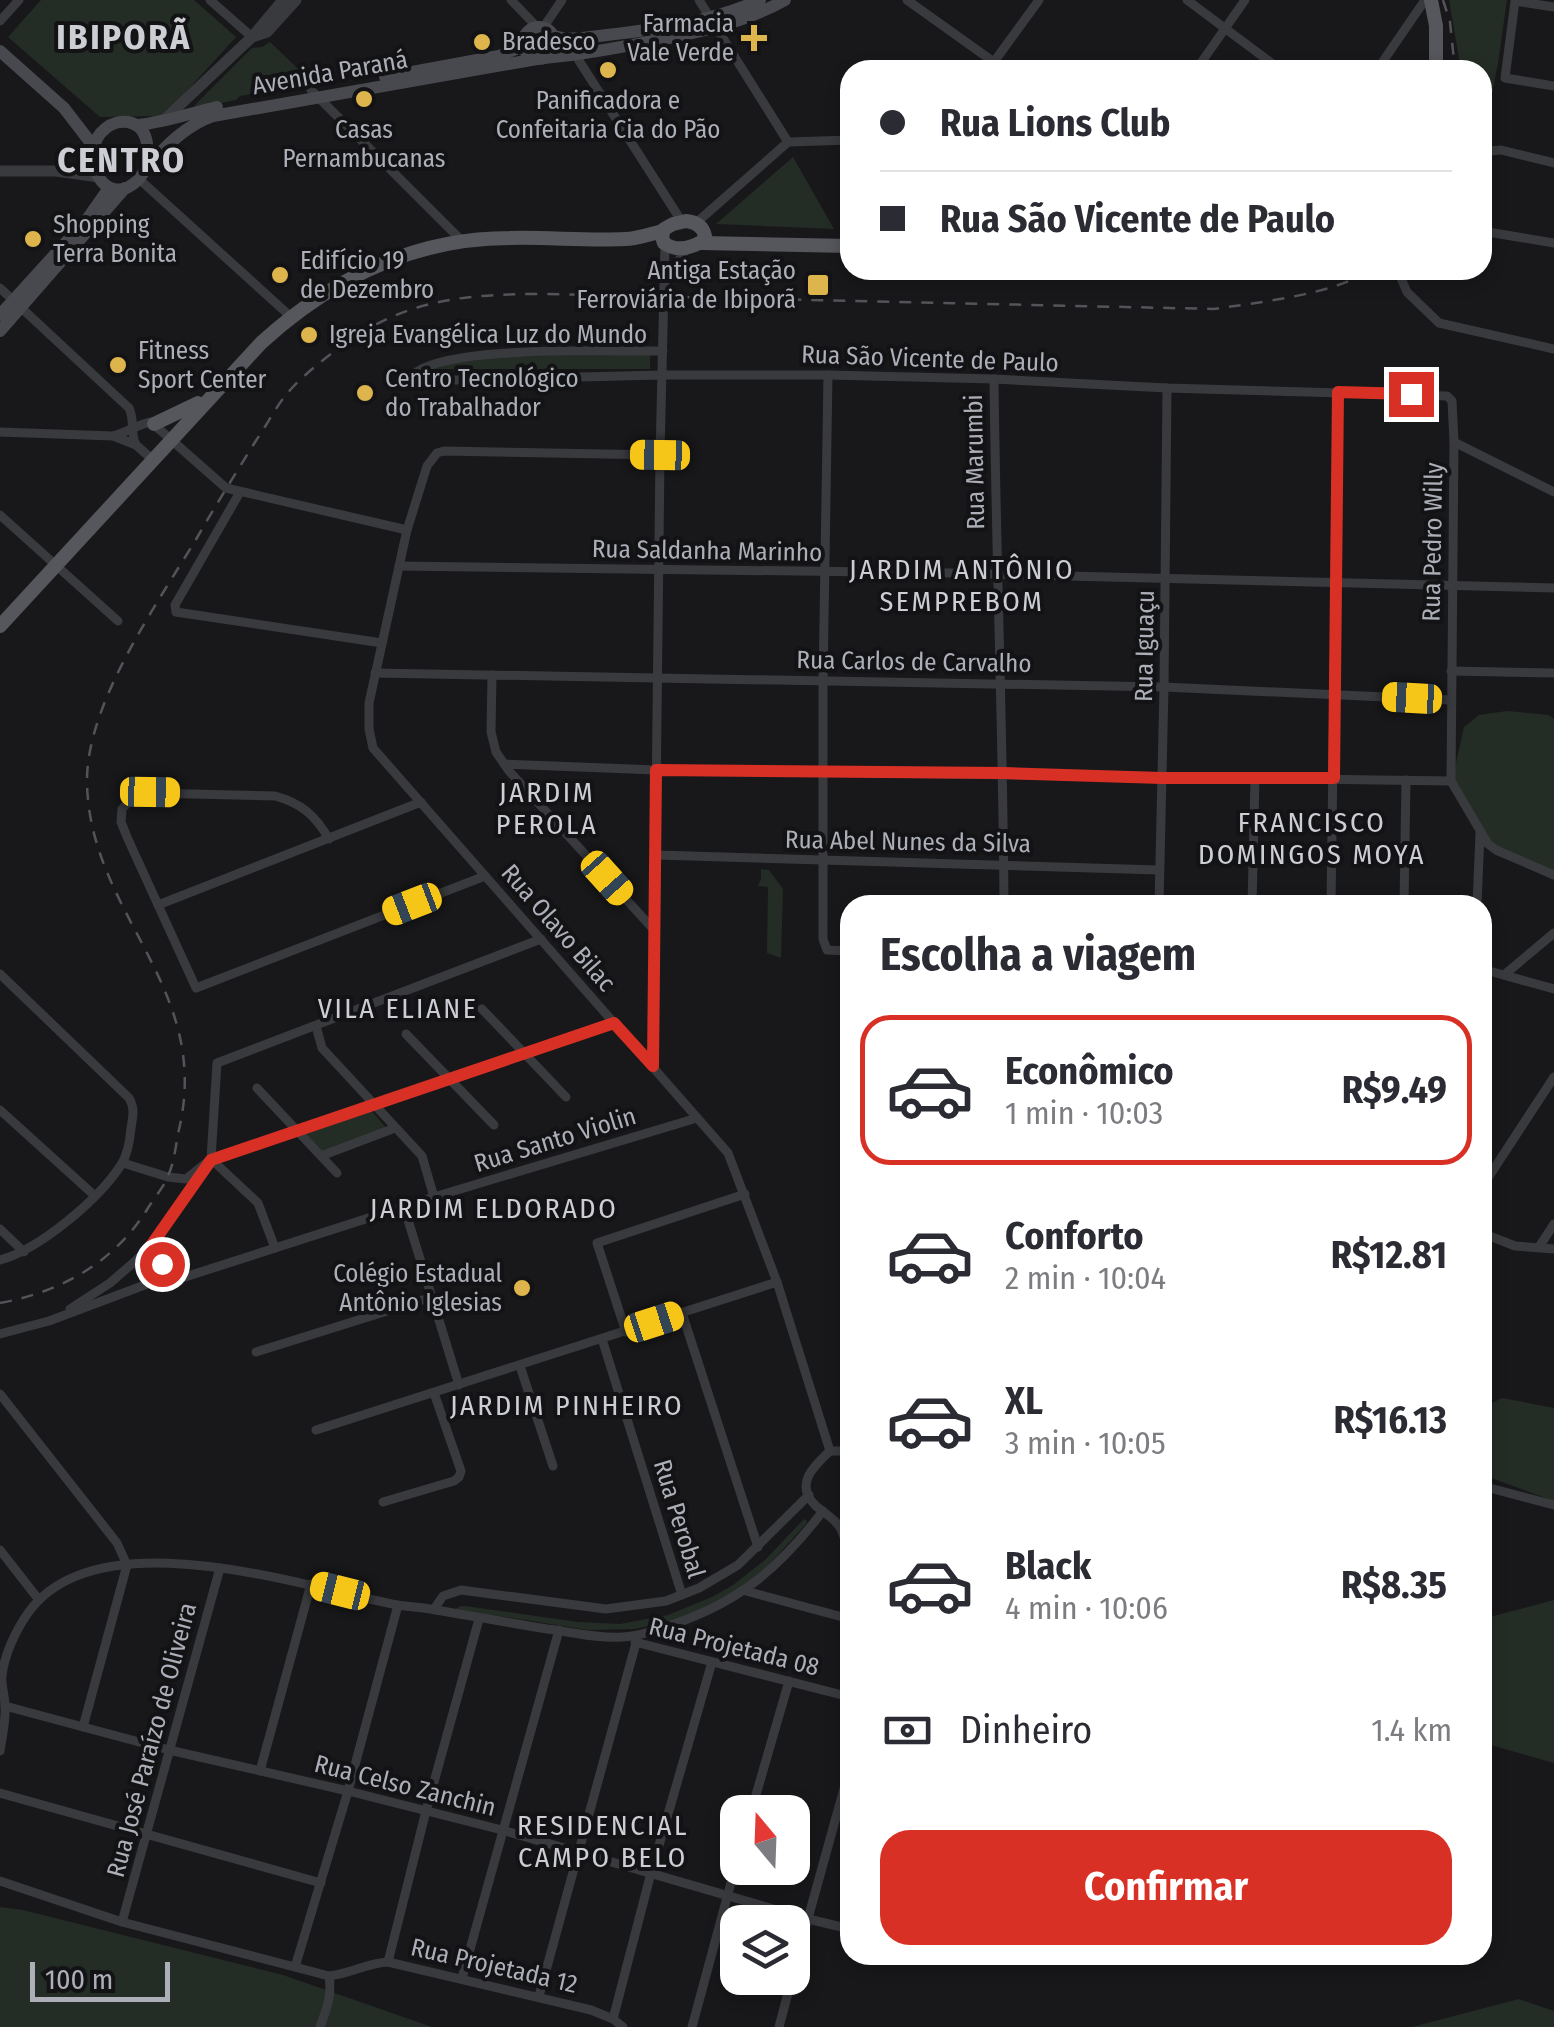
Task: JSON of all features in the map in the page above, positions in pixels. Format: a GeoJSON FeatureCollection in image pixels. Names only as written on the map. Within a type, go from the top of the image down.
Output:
{"type":"FeatureCollection","features":[{"type":"Feature","properties":{"kind":"main road","name":"Avenida Paraná"},"geometry":{"type":"LineString","coordinates":[[714,22],[760,0]]}},
{"type":"Feature","properties":{"kind":"main road","name":"Avenida Paraná"},"geometry":{"type":"LineString","coordinates":[[144,173],[194,122],[228,112],[399,79],[576,56],[647,36],[764,12],[785,0]]}},
{"type":"Feature","properties":{"kind":"main road"},"geometry":{"type":"LineString","coordinates":[[1425,1],[1436,26],[1437,60]]}},
{"type":"Feature","properties":{"kind":"main road"},"geometry":{"type":"LineString","coordinates":[[531,30],[545,31],[555,44],[553,51],[541,59],[529,56],[523,46],[526,35],[531,30]]}},
{"type":"Feature","properties":{"kind":"main road","name":"Avenida Paraná"},"geometry":{"type":"LineString","coordinates":[[545,31],[569,39],[647,36]]}},
{"type":"Feature","properties":{"kind":"main road","name":"Avenida Paraná"},"geometry":{"type":"LineString","coordinates":[[399,79],[499,56],[523,46]]}},
{"type":"Feature","properties":{"kind":"main road"},"geometry":{"type":"LineString","coordinates":[[0,51],[64,108],[107,126],[123,122],[138,126],[147,141],[144,173],[125,188],[17,304],[0,315]]}},
{"type":"Feature","properties":{"kind":"main road","name":"Avenida Paraná"},"geometry":{"type":"LineString","coordinates":[[138,126],[188,113],[315,94]]}},
{"type":"Feature","properties":{"kind":"main road"},"geometry":{"type":"LineString","coordinates":[[64,108],[93,152],[104,182],[116,190],[125,188]]}},
{"type":"Feature","properties":{"kind":"main road"},"geometry":{"type":"LineString","coordinates":[[93,152],[107,126]]}},
{"type":"Feature","properties":{"kind":"main road"},"geometry":{"type":"LineString","coordinates":[[0,331],[17,304],[88,218],[104,182]]}},
{"type":"Feature","properties":{"kind":"main road"},"geometry":{"type":"LineString","coordinates":[[0,626],[261,342],[290,316],[350,276],[423,249],[461,240],[629,240],[681,235],[734,242],[840,246]]}},
{"type":"Feature","properties":{"kind":"main road"},"geometry":{"type":"LineString","coordinates":[[154,424],[208,398]]}},
{"type":"Feature","properties":{"kind":"street"},"geometry":{"type":"LineString","coordinates":[[0,21],[19,0]]}},
{"type":"Feature","properties":{"kind":"street"},"geometry":{"type":"LineString","coordinates":[[210,0],[252,37]]}},
{"type":"Feature","properties":{"kind":"street"},"geometry":{"type":"LineString","coordinates":[[161,123],[252,37],[283,0]]}},
{"type":"Feature","properties":{"kind":"street"},"geometry":{"type":"LineString","coordinates":[[252,37],[267,32],[296,0]]}},
{"type":"Feature","properties":{"kind":"street"},"geometry":{"type":"LineString","coordinates":[[511,0],[545,31],[562,0]]}},
{"type":"Feature","properties":{"kind":"street"},"geometry":{"type":"LineString","coordinates":[[699,0],[788,142]]}},
{"type":"Feature","properties":{"kind":"street"},"geometry":{"type":"LineString","coordinates":[[907,0],[983,60]]}},
{"type":"Feature","properties":{"kind":"street"},"geometry":{"type":"LineString","coordinates":[[995,60],[1038,0]]}},
{"type":"Feature","properties":{"kind":"street"},"geometry":{"type":"LineString","coordinates":[[1187,0],[1268,60]]}},
{"type":"Feature","properties":{"kind":"street"},"geometry":{"type":"LineString","coordinates":[[1203,60],[1245,0]]}},
{"type":"Feature","properties":{"kind":"street"},"geometry":{"type":"LineString","coordinates":[[1383,60],[1425,1]]}},
{"type":"Feature","properties":{"kind":"street"},"geometry":{"type":"LineString","coordinates":[[1554,6],[1515,1],[1505,78],[1554,86]]}},
{"type":"Feature","properties":{"kind":"street"},"geometry":{"type":"LineString","coordinates":[[569,39],[666,196],[681,235],[675,262],[663,284]]}},
{"type":"Feature","properties":{"kind":"street"},"geometry":{"type":"LineString","coordinates":[[315,94],[461,240]]}},
{"type":"Feature","properties":{"kind":"street"},"geometry":{"type":"LineString","coordinates":[[653,1066],[663,284],[681,235],[788,142],[840,140]]}},
{"type":"Feature","properties":{"kind":"street"},"geometry":{"type":"LineString","coordinates":[[1492,151],[1554,163]]}},
{"type":"Feature","properties":{"kind":"street"},"geometry":{"type":"LineString","coordinates":[[0,171],[56,171],[81,166],[93,152]]}},
{"type":"Feature","properties":{"kind":"street"},"geometry":{"type":"LineString","coordinates":[[56,171],[104,182]]}},
{"type":"Feature","properties":{"kind":"street"},"geometry":{"type":"LineString","coordinates":[[144,173],[290,316]]}},
{"type":"Feature","properties":{"kind":"street"},"geometry":{"type":"LineString","coordinates":[[1492,233],[1554,243]]}},
{"type":"Feature","properties":{"kind":"street"},"geometry":{"type":"LineString","coordinates":[[1404,280],[1407,292],[1439,323],[1554,349]]}},
{"type":"Feature","properties":{"kind":"street"},"geometry":{"type":"LineString","coordinates":[[0,288],[129,408],[136,445]]}},
{"type":"Feature","properties":{"kind":"street","name":"Rua São Vicente de Paulo"},"geometry":{"type":"LineString","coordinates":[[663,351],[486,354],[444,361],[412,376],[413,381],[662,374],[828,375],[1451,398]]}},
{"type":"Feature","properties":{"kind":"street"},"geometry":{"type":"LineString","coordinates":[[828,375],[822,939],[827,950],[840,951]]}},
{"type":"Feature","properties":{"kind":"street","name":"Rua Marumbi"},"geometry":{"type":"LineString","coordinates":[[994,379],[1004,895]]}},
{"type":"Feature","properties":{"kind":"street","name":"Rua Iguaçu"},"geometry":{"type":"LineString","coordinates":[[1159,895],[1167,388]]}},
{"type":"Feature","properties":{"kind":"street"},"geometry":{"type":"LineString","coordinates":[[1331,895],[1338,392]]}},
{"type":"Feature","properties":{"kind":"street","name":"Rua Pedro Willy"},"geometry":{"type":"LineString","coordinates":[[1451,398],[1451,781],[1480,832],[1496,850],[1554,875]]}},
{"type":"Feature","properties":{"kind":"street"},"geometry":{"type":"LineString","coordinates":[[0,432],[113,436],[143,423],[154,424],[226,488],[407,530]]}},
{"type":"Feature","properties":{"kind":"street"},"geometry":{"type":"LineString","coordinates":[[113,436],[136,445],[152,458]]}},
{"type":"Feature","properties":{"kind":"street"},"geometry":{"type":"LineString","coordinates":[[1454,442],[1554,492]]}},
{"type":"Feature","properties":{"kind":"street","name":"Rua Olavo Bilac"},"geometry":{"type":"LineString","coordinates":[[660,455],[437,453],[427,466],[407,530],[369,704],[369,728],[373,748],[728,1153],[777,1282],[830,1451]]}},
{"type":"Feature","properties":{"kind":"street"},"geometry":{"type":"LineString","coordinates":[[240,492],[174,605],[178,614],[382,643]]}},
{"type":"Feature","properties":{"kind":"street"},"geometry":{"type":"LineString","coordinates":[[0,515],[118,620]]}},
{"type":"Feature","properties":{"kind":"street","name":"Rua Saldanha Marinho"},"geometry":{"type":"LineString","coordinates":[[399,566],[1554,588]]}},
{"type":"Feature","properties":{"kind":"street"},"geometry":{"type":"LineString","coordinates":[[1451,671],[1554,673]]}},
{"type":"Feature","properties":{"kind":"street","name":"Rua Carlos de Carvalho"},"geometry":{"type":"LineString","coordinates":[[375,673],[1164,686],[1451,700]]}},
{"type":"Feature","properties":{"kind":"street"},"geometry":{"type":"LineString","coordinates":[[492,675],[491,732],[496,752],[655,931]]}},
{"type":"Feature","properties":{"kind":"street"},"geometry":{"type":"LineString","coordinates":[[504,764],[656,770],[1451,781]]}},
{"type":"Feature","properties":{"kind":"street"},"geometry":{"type":"LineString","coordinates":[[1252,895],[1255,778]]}},
{"type":"Feature","properties":{"kind":"street"},"geometry":{"type":"LineString","coordinates":[[1404,895],[1406,780]]}},
{"type":"Feature","properties":{"kind":"street"},"geometry":{"type":"LineString","coordinates":[[328,838],[311,812],[294,801],[274,796],[150,792],[133,796],[122,809],[121,822],[196,988],[484,876]]}},
{"type":"Feature","properties":{"kind":"street"},"geometry":{"type":"LineString","coordinates":[[158,905],[421,802]]}},
{"type":"Feature","properties":{"kind":"street"},"geometry":{"type":"LineString","coordinates":[[1477,895],[1480,832]]}},
{"type":"Feature","properties":{"kind":"street","name":"Rua Abel Nunes da Silva"},"geometry":{"type":"LineString","coordinates":[[656,855],[1159,870]]}},
{"type":"Feature","properties":{"kind":"street"},"geometry":{"type":"LineString","coordinates":[[1504,975],[1554,933]]}},
{"type":"Feature","properties":{"kind":"street"},"geometry":{"type":"LineString","coordinates":[[0,1334],[50,1320],[94,1294],[148,1250],[211,1160],[217,1063],[541,939]]}},
{"type":"Feature","properties":{"kind":"street"},"geometry":{"type":"LineString","coordinates":[[1492,972],[1554,989]]}},
{"type":"Feature","properties":{"kind":"street"},"geometry":{"type":"LineString","coordinates":[[0,974],[132,1103],[130,1143],[123,1163],[80,1211],[24,1252],[0,1260]]}},
{"type":"Feature","properties":{"kind":"street"},"geometry":{"type":"LineString","coordinates":[[482,1009],[566,1097]]}},
{"type":"Feature","properties":{"kind":"street"},"geometry":{"type":"LineString","coordinates":[[123,1163],[186,1180],[211,1160],[614,1023]]}},
{"type":"Feature","properties":{"kind":"street"},"geometry":{"type":"LineString","coordinates":[[316,1026],[322,1048],[423,1158],[434,1197]]}},
{"type":"Feature","properties":{"kind":"street"},"geometry":{"type":"LineString","coordinates":[[406,1034],[494,1125]]}},
{"type":"Feature","properties":{"kind":"street"},"geometry":{"type":"LineString","coordinates":[[1492,1172],[1554,1077]]}},
{"type":"Feature","properties":{"kind":"street"},"geometry":{"type":"LineString","coordinates":[[256,1088],[337,1174]]}},
{"type":"Feature","properties":{"kind":"street"},"geometry":{"type":"LineString","coordinates":[[0,1110],[95,1196]]}},
{"type":"Feature","properties":{"kind":"street","name":"Rua Santo Violin"},"geometry":{"type":"LineString","coordinates":[[50,1320],[140,1287],[156,1286],[698,1118]]}},
{"type":"Feature","properties":{"kind":"street"},"geometry":{"type":"LineString","coordinates":[[320,1156],[396,1128]]}},
{"type":"Feature","properties":{"kind":"street"},"geometry":{"type":"LineString","coordinates":[[211,1160],[258,1203],[275,1248]]}},
{"type":"Feature","properties":{"kind":"street"},"geometry":{"type":"LineString","coordinates":[[185,1199],[186,1180]]}},
{"type":"Feature","properties":{"kind":"street"},"geometry":{"type":"LineString","coordinates":[[626,1332],[596,1243],[745,1194]]}},
{"type":"Feature","properties":{"kind":"street"},"geometry":{"type":"LineString","coordinates":[[404,1206],[459,1385]]}},
{"type":"Feature","properties":{"kind":"street"},"geometry":{"type":"LineString","coordinates":[[1539,1247],[1554,1224]]}},
{"type":"Feature","properties":{"kind":"street"},"geometry":{"type":"LineString","coordinates":[[0,1229],[24,1252]]}},
{"type":"Feature","properties":{"kind":"street"},"geometry":{"type":"LineString","coordinates":[[1492,1237],[1515,1246],[1554,1249]]}},
{"type":"Feature","properties":{"kind":"street"},"geometry":{"type":"LineString","coordinates":[[148,1250],[180,1277]]}},
{"type":"Feature","properties":{"kind":"street"},"geometry":{"type":"LineString","coordinates":[[156,1286],[162,1264]]}},
{"type":"Feature","properties":{"kind":"street"},"geometry":{"type":"LineString","coordinates":[[128,1269],[131,1280],[140,1287]]}},
{"type":"Feature","properties":{"kind":"street"},"geometry":{"type":"LineString","coordinates":[[316,1430],[777,1282]]}},
{"type":"Feature","properties":{"kind":"street"},"geometry":{"type":"LineString","coordinates":[[256,1352],[432,1298]]}},
{"type":"Feature","properties":{"kind":"street"},"geometry":{"type":"LineString","coordinates":[[682,1313],[758,1547]]}},
{"type":"Feature","properties":{"kind":"street","name":"Rua Perobal"},"geometry":{"type":"LineString","coordinates":[[602,1339],[682,1595]]}},
{"type":"Feature","properties":{"kind":"street"},"geometry":{"type":"LineString","coordinates":[[520,1366],[552,1466]]}},
{"type":"Feature","properties":{"kind":"street"},"geometry":{"type":"LineString","coordinates":[[383,1502],[460,1477],[434,1393]]}},
{"type":"Feature","properties":{"kind":"street"},"geometry":{"type":"LineString","coordinates":[[0,1394],[117,1543],[127,1565],[83,1726]]}},
{"type":"Feature","properties":{"kind":"street"},"geometry":{"type":"LineString","coordinates":[[840,1451],[830,1451],[809,1472],[806,1484],[814,1504],[840,1528]]}},
{"type":"Feature","properties":{"kind":"street"},"geometry":{"type":"LineString","coordinates":[[1492,1489],[1554,1505]]}},
{"type":"Feature","properties":{"kind":"street"},"geometry":{"type":"LineString","coordinates":[[434,1610],[443,1596],[460,1590],[606,1609],[682,1595],[722,1575],[758,1547],[808,1495]]}},
{"type":"Feature","properties":{"kind":"street"},"geometry":{"type":"LineString","coordinates":[[0,1752],[5,1706],[1,1679],[22,1624],[40,1600],[89,1573],[127,1565],[170,1563],[220,1568],[479,1619],[608,1637],[635,1635],[721,1605],[746,1590],[823,1511]]}},
{"type":"Feature","properties":{"kind":"street"},"geometry":{"type":"LineString","coordinates":[[0,1550],[40,1600]]}},
{"type":"Feature","properties":{"kind":"street","name":"Rua José Paraízo de Oliveira"},"geometry":{"type":"LineString","coordinates":[[122,1922],[220,1568]]}},
{"type":"Feature","properties":{"kind":"street"},"geometry":{"type":"LineString","coordinates":[[260,1771],[311,1584]]}},
{"type":"Feature","properties":{"kind":"street"},"geometry":{"type":"LineString","coordinates":[[746,1590],[840,1616]]}},
{"type":"Feature","properties":{"kind":"street"},"geometry":{"type":"LineString","coordinates":[[295,1967],[398,1605]]}},
{"type":"Feature","properties":{"kind":"street"},"geometry":{"type":"LineString","coordinates":[[388,1962],[479,1619]]}},
{"type":"Feature","properties":{"kind":"street"},"geometry":{"type":"LineString","coordinates":[[462,1978],[559,1630]]}},
{"type":"Feature","properties":{"kind":"street","name":"Rua Projetada 08"},"geometry":{"type":"LineString","coordinates":[[608,1637],[840,1694]]}},
{"type":"Feature","properties":{"kind":"street"},"geometry":{"type":"LineString","coordinates":[[538,1996],[636,1643]]}},
{"type":"Feature","properties":{"kind":"street"},"geometry":{"type":"LineString","coordinates":[[613,2020],[712,1662]]}},
{"type":"Feature","properties":{"kind":"street"},"geometry":{"type":"LineString","coordinates":[[755,1795],[789,1681]]}},
{"type":"Feature","properties":{"kind":"street","name":"Rua Celso Zanchin"},"geometry":{"type":"LineString","coordinates":[[5,1706],[502,1830],[758,1905]]}},
{"type":"Feature","properties":{"kind":"street"},"geometry":{"type":"LineString","coordinates":[[0,1793],[321,1883]]}},
{"type":"Feature","properties":{"kind":"street"},"geometry":{"type":"LineString","coordinates":[[810,1912],[840,1803]]}},
{"type":"Feature","properties":{"kind":"street"},"geometry":{"type":"LineString","coordinates":[[0,1881],[122,1922],[329,1976],[332,1992],[320,2027]]}},
{"type":"Feature","properties":{"kind":"street"},"geometry":{"type":"LineString","coordinates":[[692,2027],[729,1885]]}},
{"type":"Feature","properties":{"kind":"street","name":"Rua Celso Zanchin"},"geometry":{"type":"LineString","coordinates":[[810,1919],[840,1927]]}},
{"type":"Feature","properties":{"kind":"street","name":"Rua Projetada 12"},"geometry":{"type":"LineString","coordinates":[[329,1976],[375,1962],[388,1962],[590,2010],[622,2027]]}},
{"type":"Feature","properties":{"kind":"street"},"geometry":{"type":"LineString","coordinates":[[779,2027],[787,1995]]}},
{"type":"Feature","properties":{"kind":"shaded area"},"geometry":{"type":"Polygon","coordinates":[[[41,0],[194,0],[236,37],[164,116],[100,117],[8,37],[41,0]]]}},
{"type":"Feature","properties":{"kind":"shaded area"},"geometry":{"type":"Polygon","coordinates":[[[1449,0],[1507,0],[1492,94],[1492,60],[1459,60],[1449,0]]]}},
{"type":"Feature","properties":{"kind":"shaded area"},"geometry":{"type":"Polygon","coordinates":[[[270,42],[314,84],[196,108],[252,48],[270,42]]]}},
{"type":"Feature","properties":{"kind":"shaded area"},"geometry":{"type":"Polygon","coordinates":[[[793,157],[834,229],[716,224],[793,157]]]}},
{"type":"Feature","properties":{"kind":"shaded area"},"geometry":{"type":"Polygon","coordinates":[[[650,354],[650,369],[430,369],[492,357],[650,354]]]}},
{"type":"Feature","properties":{"kind":"shaded area"},"geometry":{"type":"Polygon","coordinates":[[[1507,711],[1549,715],[1554,719],[1554,872],[1496,849],[1452,781],[1464,727],[1479,715],[1507,711]]]}},
{"type":"Feature","properties":{"kind":"shaded area"},"geometry":{"type":"Polygon","coordinates":[[[761,869],[769,870],[783,889],[781,958],[767,953],[768,887],[758,886],[761,869]]]}},
{"type":"Feature","properties":{"kind":"shaded area"},"geometry":{"type":"Polygon","coordinates":[[[370,1109],[387,1129],[323,1152],[304,1133],[370,1109]]]}},
{"type":"Feature","properties":{"kind":"shaded area"},"geometry":{"type":"Polygon","coordinates":[[[1502,1398],[1554,1408],[1554,1501],[1492,1478],[1492,1403],[1502,1398]]]}},
{"type":"Feature","properties":{"kind":"shaded area"},"geometry":{"type":"Polygon","coordinates":[[[804,1519],[806,1524],[767,1567],[736,1592],[663,1623],[634,1629],[588,1630],[455,1609],[465,1606],[620,1624],[668,1615],[733,1585],[765,1560],[804,1519]]]}},
{"type":"Feature","properties":{"kind":"shaded area"},"geometry":{"type":"Polygon","coordinates":[[[1554,1600],[1554,1763],[1492,1746],[1492,1616],[1554,1600]]]}},
{"type":"Feature","properties":{"kind":"shaded area"},"geometry":{"type":"Polygon","coordinates":[[[0,1907],[283,1975],[432,2027],[0,2027],[0,1907]]]}},
{"type":"Feature","properties":{"kind":"shaded area"},"geometry":{"type":"Polygon","coordinates":[[[1519,1999],[1554,2011],[1554,2027],[1412,2027],[1519,1999]]]}},
{"type":"Feature","properties":{"kind":"railway"},"geometry":{"type":"LineString","coordinates":[[1443,0],[1454,60]]}},
{"type":"Feature","properties":{"kind":"railway"},"geometry":{"type":"LineString","coordinates":[[0,1303],[44,1291],[103,1259],[135,1227],[170,1170],[185,1075],[178,1031],[164,989],[107,871],[93,829],[87,782],[90,751],[111,687],[145,622],[278,405],[328,357],[395,315],[437,302],[479,296],[545,294],[1214,309],[1317,291],[1350,280]]}},
{"type":"Feature","properties":{"kind":"place","name":"Farmacia Vale Verde"},"geometry":{"type":"Point","coordinates":[754,38]}},
{"type":"Feature","properties":{"kind":"place","name":"Bradesco"},"geometry":{"type":"Point","coordinates":[482,42]}},
{"type":"Feature","properties":{"kind":"place","name":"Panificadora e Confeitaria Cia do Pão"},"geometry":{"type":"Point","coordinates":[608,70]}},
{"type":"Feature","properties":{"kind":"place","name":"Casas Pernambucanas"},"geometry":{"type":"Point","coordinates":[364,99]}},
{"type":"Feature","properties":{"kind":"place","name":"Shopping Terra Bonita"},"geometry":{"type":"Point","coordinates":[33,239]}},
{"type":"Feature","properties":{"kind":"place","name":"Edifício 19 de Dezembro"},"geometry":{"type":"Point","coordinates":[280,275]}},
{"type":"Feature","properties":{"kind":"place","name":"Antiga Estação Ferroviária de Ibiporã"},"geometry":{"type":"Point","coordinates":[818,285]}},
{"type":"Feature","properties":{"kind":"place","name":"Igreja Evangélica Luz do Mundo"},"geometry":{"type":"Point","coordinates":[309,335]}},
{"type":"Feature","properties":{"kind":"place","name":"Fitness Sport Center"},"geometry":{"type":"Point","coordinates":[118,365]}},
{"type":"Feature","properties":{"kind":"place","name":"Centro Tecnológico do Trabalhador"},"geometry":{"type":"Point","coordinates":[365,393]}},
{"type":"Feature","properties":{"kind":"place","name":"Colégio Estadual Antônio Iglesias"},"geometry":{"type":"Point","coordinates":[522,1288]}},
{"type":"Feature","properties":{"kind":"district","name":"IBIPORÃ"},"geometry":{"type":"Point","coordinates":[124,37]}},
{"type":"Feature","properties":{"kind":"district","name":"CENTRO"},"geometry":{"type":"Point","coordinates":[122,160]}},
{"type":"Feature","properties":{"kind":"district","name":"JARDIM ANTÔNIO SEMPREBOM"},"geometry":{"type":"Point","coordinates":[962,585]}},
{"type":"Feature","properties":{"kind":"district","name":"JARDIM PEROLA"},"geometry":{"type":"Point","coordinates":[547,808]}},
{"type":"Feature","properties":{"kind":"district","name":"FRANCISCO DOMINGOS MOYA"},"geometry":{"type":"Point","coordinates":[1312,838]}},
{"type":"Feature","properties":{"kind":"district","name":"VILA ELIANE"},"geometry":{"type":"Point","coordinates":[398,1008]}},
{"type":"Feature","properties":{"kind":"district","name":"JARDIM ELDORADO"},"geometry":{"type":"Point","coordinates":[494,1208]}},
{"type":"Feature","properties":{"kind":"district","name":"JARDIM PINHEIRO"},"geometry":{"type":"Point","coordinates":[567,1405]}},
{"type":"Feature","properties":{"kind":"district","name":"RESIDENCIAL CAMPO BELO"},"geometry":{"type":"Point","coordinates":[603,1841]}},
{"type":"Feature","properties":{"kind":"route"},"geometry":{"type":"LineString","coordinates":[[162,1264],[148,1250],[211,1160],[614,1023],[653,1066],[656,770],[1334,778],[1338,392],[1411,394]]}}]}
